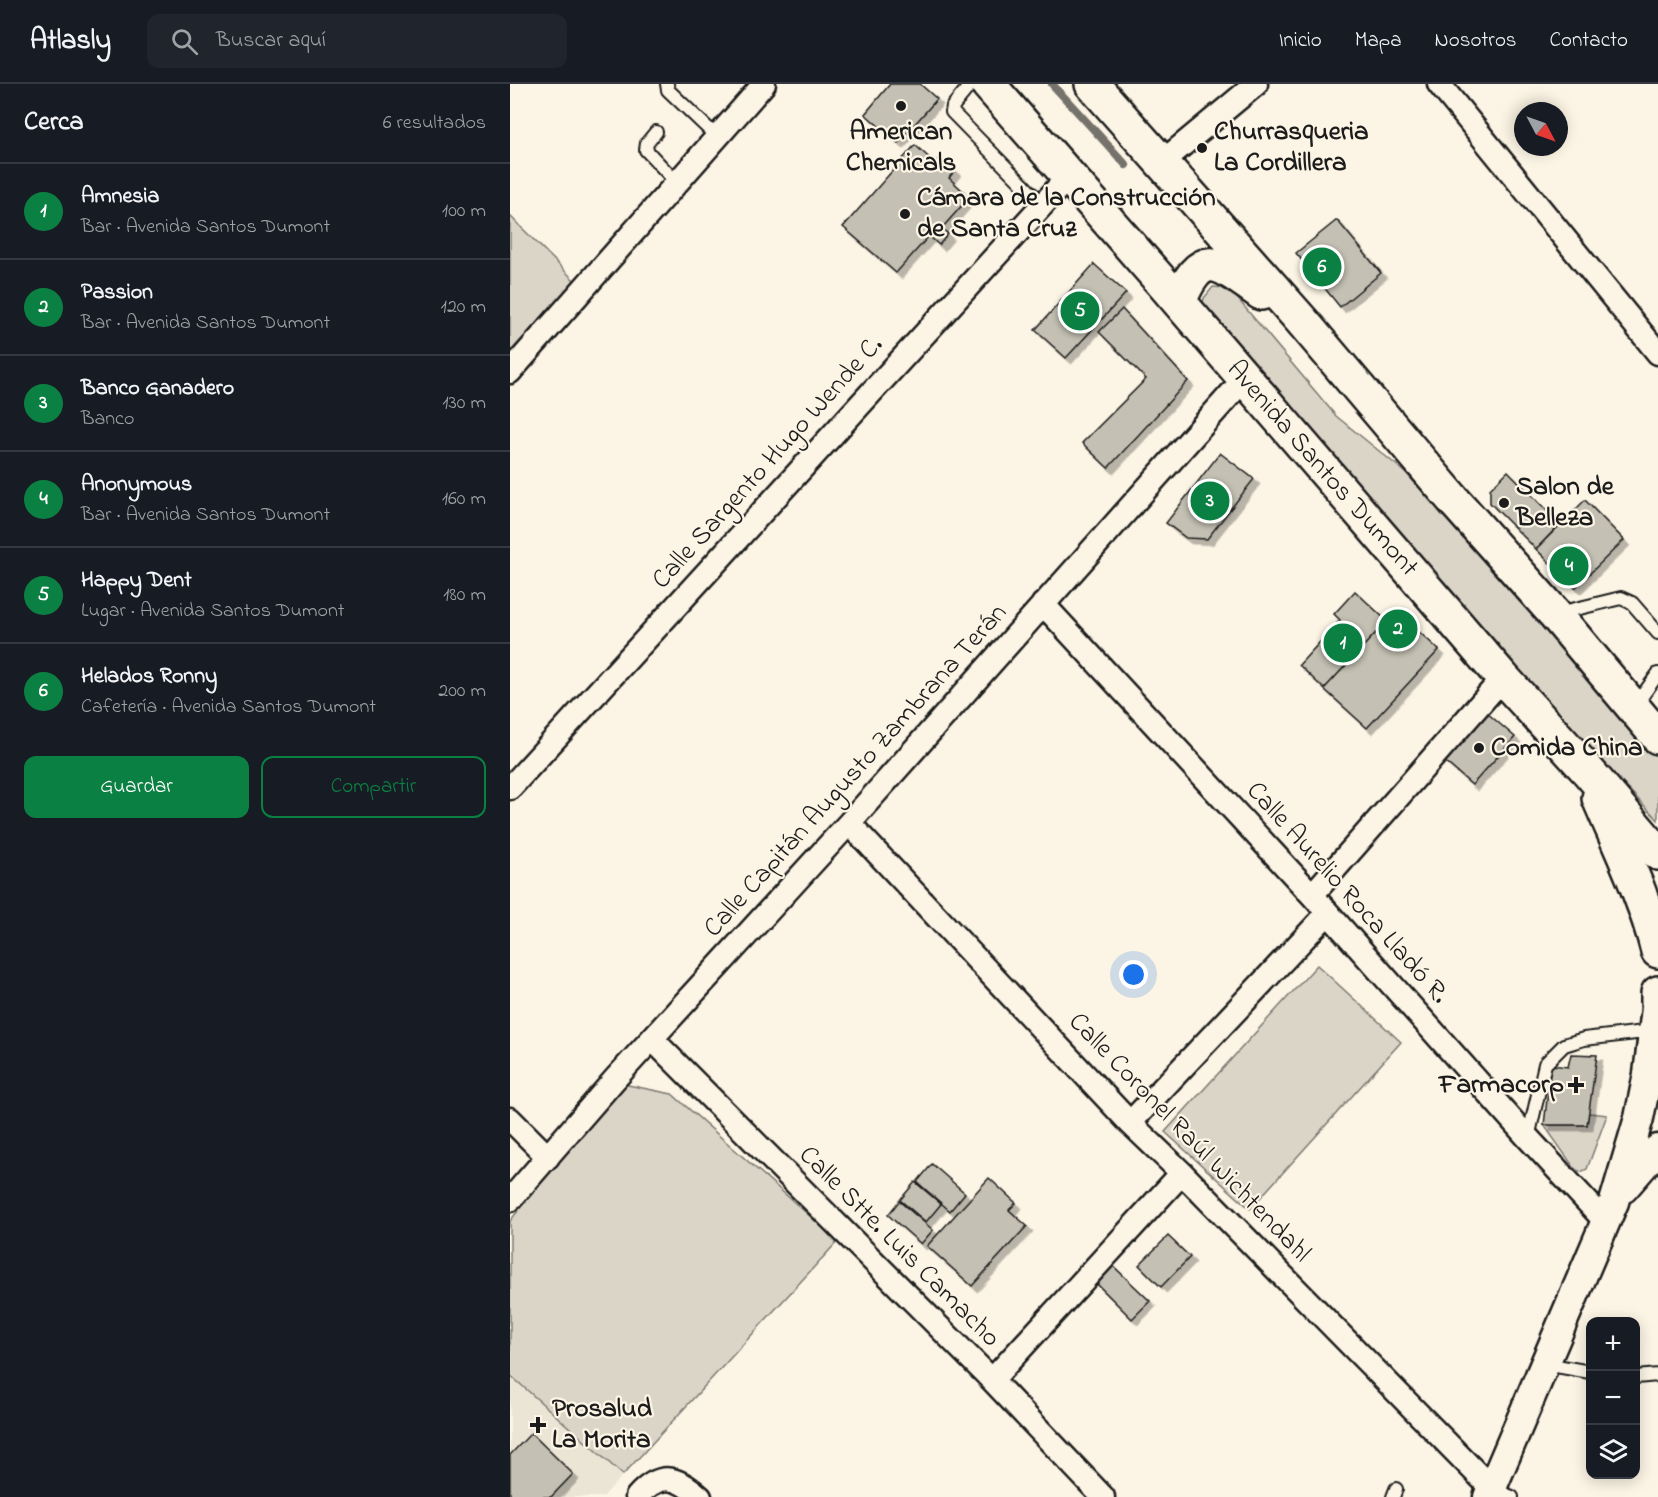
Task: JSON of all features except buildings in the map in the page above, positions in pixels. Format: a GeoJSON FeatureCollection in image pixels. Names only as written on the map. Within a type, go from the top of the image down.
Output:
{"type":"FeatureCollection","features":[{"type":"Feature","properties":{"kind":"main road","name":"Avenida Santos Dumont"},"geometry":{"type":"LineString","coordinates":[[988,84],[1503,678],[1588,771],[1658,853]]}},
{"type":"Feature","properties":{"kind":"main road"},"geometry":{"type":"LineString","coordinates":[[1092,84],[1302,321],[1456,503],[1556,614],[1658,737]]}},
{"type":"Feature","properties":{"kind":"main road"},"geometry":{"type":"LineString","coordinates":[[1099,210],[1153,251],[1178,261],[1198,252],[1213,221]]}},
{"type":"Feature","properties":{"kind":"main road"},"geometry":{"type":"LineString","coordinates":[[1179,302],[1192,274],[1200,266],[1210,264],[1220,266],[1235,275],[1302,321]]}},
{"type":"Feature","properties":{"kind":"main road"},"geometry":{"type":"LineString","coordinates":[[1588,771],[1637,888],[1658,951]]}},
{"type":"Feature","properties":{"kind":"street"},"geometry":{"type":"LineString","coordinates":[[510,372],[764,84]]}},
{"type":"Feature","properties":{"kind":"street"},"geometry":{"type":"LineString","coordinates":[[1161,163],[1256,84]]}},
{"type":"Feature","properties":{"kind":"street"},"geometry":{"type":"LineString","coordinates":[[1439,84],[1658,353]]}},
{"type":"Feature","properties":{"kind":"street","name":"Calle Sargento Hugo Wende C."},"geometry":{"type":"LineString","coordinates":[[510,788],[1068,177]]}},
{"type":"Feature","properties":{"kind":"street","name":"Calle Capitán Augusto Zambrana Terán"},"geometry":{"type":"LineString","coordinates":[[510,1200],[1244,380]]}},
{"type":"Feature","properties":{"kind":"street","name":"Calle Aurelio Roca Lladó R."},"geometry":{"type":"LineString","coordinates":[[1043,604],[1312,895],[1528,1138],[1610,1212]]}},
{"type":"Feature","properties":{"kind":"street"},"geometry":{"type":"LineString","coordinates":[[1312,895],[1503,678]]}},
{"type":"Feature","properties":{"kind":"street","name":"Calle Coronel Raúl Wichtendahl"},"geometry":{"type":"LineString","coordinates":[[849,823],[1130,1123],[1498,1494]]}},
{"type":"Feature","properties":{"kind":"street"},"geometry":{"type":"LineString","coordinates":[[1130,1123],[1328,913]]}},
{"type":"Feature","properties":{"kind":"street"},"geometry":{"type":"LineString","coordinates":[[1498,1494],[1545,1364],[1610,1212],[1639,1118],[1657,1006]]}},
{"type":"Feature","properties":{"kind":"street","name":"Calle Stte. Luis Camacho"},"geometry":{"type":"LineString","coordinates":[[652,1039],[992,1380],[1103,1497]]}},
{"type":"Feature","properties":{"kind":"street"},"geometry":{"type":"LineString","coordinates":[[510,1119],[548,1156]]}},
{"type":"Feature","properties":{"kind":"street"},"geometry":{"type":"LineString","coordinates":[[1610,1212],[1633,1176],[1658,1149]]}},
{"type":"Feature","properties":{"kind":"street"},"geometry":{"type":"LineString","coordinates":[[992,1380],[1182,1173]]}},
{"type":"Feature","properties":{"kind":"street"},"geometry":{"type":"LineString","coordinates":[[637,1497],[654,1483],[667,1479],[679,1480],[694,1492]]}},
{"type":"Feature","properties":{"kind":"lane"},"geometry":{"type":"LineString","coordinates":[[667,84],[668,90],[717,137]]}},
{"type":"Feature","properties":{"kind":"lane"},"geometry":{"type":"LineString","coordinates":[[971,84],[953,106],[952,112],[1043,205]]}},
{"type":"Feature","properties":{"kind":"lane"},"geometry":{"type":"LineString","coordinates":[[656,132],[647,143],[646,150],[677,183]]}},
{"type":"Feature","properties":{"kind":"lane"},"geometry":{"type":"LineString","coordinates":[[1556,614],[1621,598],[1632,603],[1658,633]]}},
{"type":"Feature","properties":{"kind":"lane"},"geometry":{"type":"LineString","coordinates":[[1633,708],[1658,674]]}},
{"type":"Feature","properties":{"kind":"lane"},"geometry":{"type":"LineString","coordinates":[[1528,1138],[1545,1064],[1564,1045],[1584,1039],[1657,1006]]}},
{"type":"Feature","properties":{"kind":"lane"},"geometry":{"type":"LineString","coordinates":[[1545,1364],[1586,1371]]}},
{"type":"Feature","properties":{"kind":"lane"},"geometry":{"type":"LineString","coordinates":[[1640,1377],[1658,1375]]}},
{"type":"Feature","properties":{"kind":"shaded area"},"geometry":{"type":"Polygon","coordinates":[[[510,216],[575,281],[510,352],[510,216]]]}},
{"type":"Feature","properties":{"kind":"shaded area"},"geometry":{"type":"Polygon","coordinates":[[[1213,287],[1224,288],[1232,292],[1336,416],[1405,472],[1658,754],[1658,820],[1565,723],[1212,321],[1202,307],[1204,298],[1213,287]]]}},
{"type":"Feature","properties":{"kind":"shaded area"},"geometry":{"type":"Polygon","coordinates":[[[1317,965],[1401,1042],[1250,1209],[1165,1132],[1317,965]]]}},
{"type":"Feature","properties":{"kind":"shaded area"},"geometry":{"type":"Polygon","coordinates":[[[618,1083],[672,1094],[838,1241],[623,1475],[510,1375],[510,1221],[618,1083]]]}},
{"type":"Feature","properties":{"kind":"shaded area"},"geometry":{"type":"Polygon","coordinates":[[[1589,1113],[1607,1115],[1587,1169],[1581,1172],[1575,1169],[1544,1125],[1587,1125],[1589,1113]]]}},
{"type":"Feature","properties":{"kind":"shaded area","name":"Prosalud La Morita"},"geometry":{"type":"Polygon","coordinates":[[[510,1375],[623,1475],[603,1497],[510,1497],[510,1375]]]}},
{"type":"Feature","properties":{"kind":"waterway"},"geometry":{"type":"LineString","coordinates":[[1052,84],[1126,165]]}},
{"type":"Feature","properties":{"kind":"place","name":"American Chemicals"},"geometry":{"type":"Point","coordinates":[901,106]}},
{"type":"Feature","properties":{"kind":"place","name":"Churrasqueria La Cordillera"},"geometry":{"type":"Point","coordinates":[1202,148]}},
{"type":"Feature","properties":{"kind":"place","name":"Cámara de la Construcción de Santa Cruz"},"geometry":{"type":"Point","coordinates":[905,214]}},
{"type":"Feature","properties":{"kind":"place","name":"Helados Ronny"},"geometry":{"type":"Point","coordinates":[1322,267]}},
{"type":"Feature","properties":{"kind":"place","name":"Happy Dent"},"geometry":{"type":"Point","coordinates":[1080,311]}},
{"type":"Feature","properties":{"kind":"place","name":"Banco Ganadero"},"geometry":{"type":"Point","coordinates":[1210,501]}},
{"type":"Feature","properties":{"kind":"place","name":"Salon de Belleza"},"geometry":{"type":"Point","coordinates":[1504,503]}},
{"type":"Feature","properties":{"kind":"place","name":"Anonymous"},"geometry":{"type":"Point","coordinates":[1569,566]}},
{"type":"Feature","properties":{"kind":"place","name":"Passion"},"geometry":{"type":"Point","coordinates":[1398,629]}},
{"type":"Feature","properties":{"kind":"place","name":"Amnesia"},"geometry":{"type":"Point","coordinates":[1343,643]}},
{"type":"Feature","properties":{"kind":"place","name":"Comida China"},"geometry":{"type":"Point","coordinates":[1479,748]}},
{"type":"Feature","properties":{"kind":"place","name":"Farmacorp"},"geometry":{"type":"Point","coordinates":[1576,1085]}},
{"type":"Feature","properties":{"kind":"place","name":"Prosalud La Morita"},"geometry":{"type":"Point","coordinates":[538,1425]}}]}
